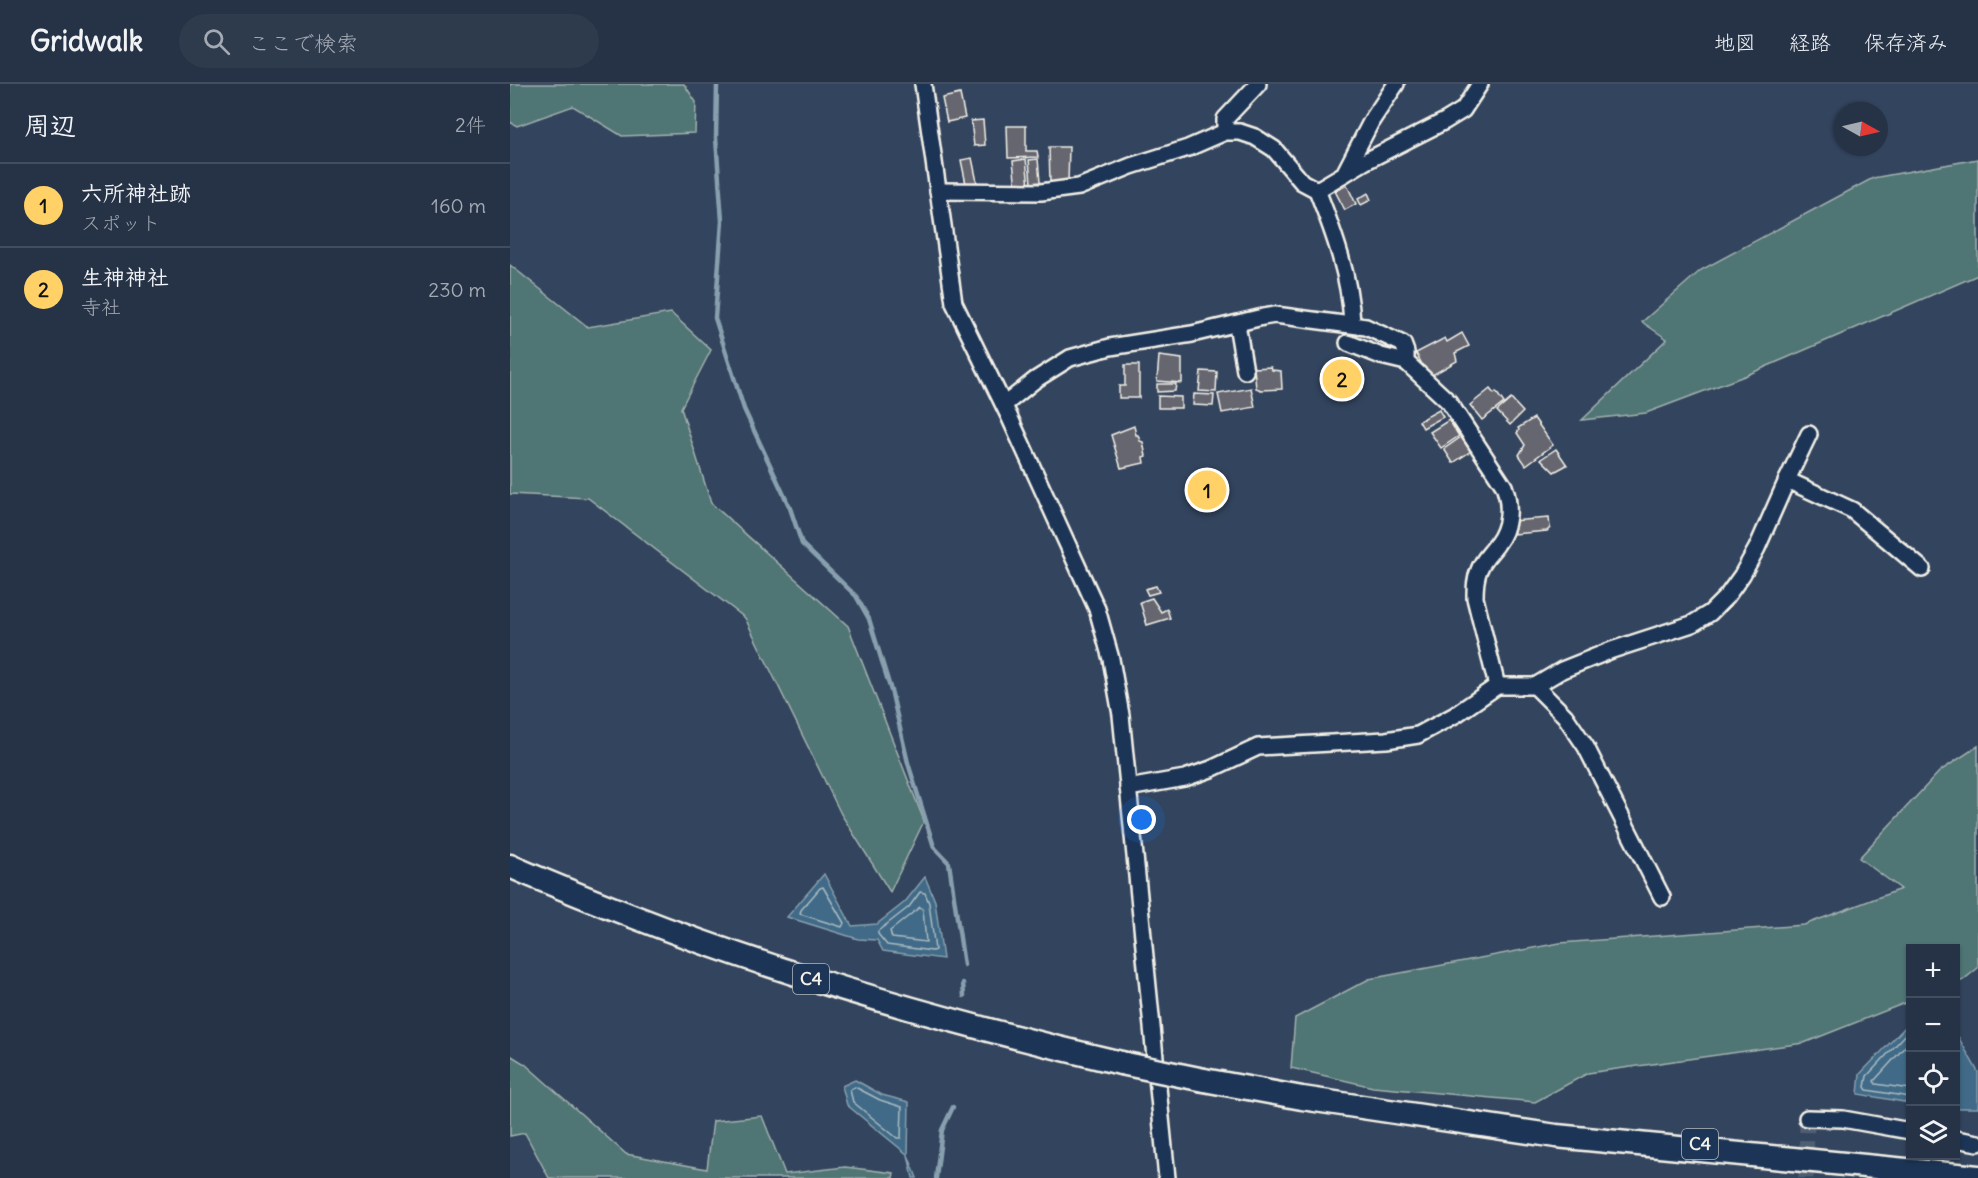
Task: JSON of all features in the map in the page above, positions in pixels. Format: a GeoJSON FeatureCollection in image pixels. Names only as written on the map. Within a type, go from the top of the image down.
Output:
{"type":"FeatureCollection","features":[{"type":"Feature","properties":{"kind":"highway","name":"C4"},"geometry":{"type":"LineString","coordinates":[[510,866],[544,882],[698,942],[853,993],[1002,1035],[1121,1063],[1204,1080],[1423,1117],[1556,1136],[1978,1177]]}},
{"type":"Feature","properties":{"kind":"highway","name":"C4"},"geometry":{"type":"LineString","coordinates":[[1423,1117],[1978,1168]]}},
{"type":"Feature","properties":{"kind":"highway"},"geometry":{"type":"LineString","coordinates":[[1556,1136],[1647,1153],[1830,1178]]}},
{"type":"Feature","properties":{"kind":"street"},"geometry":{"type":"LineString","coordinates":[[923,84],[954,303],[1004,405],[1097,609],[1111,659],[1121,715],[1167,1178]]}},
{"type":"Feature","properties":{"kind":"street"},"geometry":{"type":"LineString","coordinates":[[1225,132],[1225,119],[1258,84]]}},
{"type":"Feature","properties":{"kind":"street"},"geometry":{"type":"LineString","coordinates":[[1344,174],[1372,120],[1396,84]]}},
{"type":"Feature","properties":{"kind":"street"},"geometry":{"type":"LineString","coordinates":[[1317,190],[1366,161],[1445,122],[1463,110],[1480,84]]}},
{"type":"Feature","properties":{"kind":"street"},"geometry":{"type":"LineString","coordinates":[[938,191],[1041,192],[1079,187],[1225,132],[1240,132],[1256,137],[1274,149],[1302,182],[1317,190],[1337,242],[1351,301],[1352,323]]}},
{"type":"Feature","properties":{"kind":"street"},"geometry":{"type":"LineString","coordinates":[[1004,405],[1035,380],[1070,358],[1110,347],[1192,334],[1275,315],[1352,323],[1366,327],[1403,344],[1406,362]]}},
{"type":"Feature","properties":{"kind":"street"},"geometry":{"type":"LineString","coordinates":[[1237,324],[1245,371]]}},
{"type":"Feature","properties":{"kind":"street"},"geometry":{"type":"LineString","coordinates":[[1348,343],[1381,356],[1406,362],[1449,402],[1504,486],[1508,498],[1506,530],[1485,558],[1475,583],[1475,598],[1497,686]]}},
{"type":"Feature","properties":{"kind":"street"},"geometry":{"type":"LineString","coordinates":[[1128,788],[1185,778],[1258,747],[1386,740],[1418,735],[1455,715],[1497,686],[1535,686],[1562,670],[1612,650],[1692,624],[1710,613],[1727,596],[1742,575],[1757,548],[1786,480],[1809,434]]}},
{"type":"Feature","properties":{"kind":"street"},"geometry":{"type":"LineString","coordinates":[[1786,480],[1852,510],[1922,569]]}},
{"type":"Feature","properties":{"kind":"street"},"geometry":{"type":"LineString","coordinates":[[1535,686],[1565,716],[1587,747],[1662,897]]}},
{"type":"Feature","properties":{"kind":"street"},"geometry":{"type":"LineString","coordinates":[[1807,1118],[1843,1119],[1906,1130]]}},
{"type":"Feature","properties":{"kind":"street"},"geometry":{"type":"LineString","coordinates":[[1960,1140],[1978,1143]]}},
{"type":"Feature","properties":{"kind":"green space"},"geometry":{"type":"Polygon","coordinates":[[[510,84],[684,84],[696,102],[695,133],[622,136],[573,106],[517,126],[510,122],[510,84]]]}},
{"type":"Feature","properties":{"kind":"green space"},"geometry":{"type":"Polygon","coordinates":[[[1978,159],[1978,275],[1747,375],[1646,413],[1582,420],[1667,339],[1642,322],[1701,270],[1873,178],[1978,159]]]}},
{"type":"Feature","properties":{"kind":"green space"},"geometry":{"type":"Polygon","coordinates":[[[510,265],[588,327],[671,313],[711,350],[681,408],[711,503],[848,626],[924,821],[890,892],[841,814],[745,618],[588,498],[510,494],[510,265]]]}},
{"type":"Feature","properties":{"kind":"green space"},"geometry":{"type":"Polygon","coordinates":[[[1978,746],[1978,968],[1963,980],[1960,981],[1960,944],[1906,944],[1906,1003],[1804,1043],[1588,1073],[1535,1102],[1373,1087],[1291,1068],[1295,1018],[1369,979],[1560,943],[1804,925],[1901,889],[1859,858],[1940,771],[1978,746]]]}},
{"type":"Feature","properties":{"kind":"green space"},"geometry":{"type":"Polygon","coordinates":[[[510,1055],[525,1064],[626,1154],[707,1169],[713,1121],[762,1116],[785,1174],[845,1167],[894,1173],[893,1178],[549,1178],[525,1133],[510,1136],[510,1055]]]}},
{"type":"Feature","properties":{"kind":"water"},"geometry":{"type":"Polygon","coordinates":[[[824,874],[852,926],[877,924],[905,902],[925,877],[935,901],[943,959],[883,951],[877,940],[858,939],[787,917],[824,874]]]}},
{"type":"Feature","properties":{"kind":"water"},"geometry":{"type":"Polygon","coordinates":[[[1906,1026],[1906,1102],[1858,1094],[1860,1074],[1906,1026]]]}},
{"type":"Feature","properties":{"kind":"water"},"geometry":{"type":"Polygon","coordinates":[[[1960,1040],[1978,1072],[1978,1108],[1960,1108],[1960,1040]]]}},
{"type":"Feature","properties":{"kind":"water"},"geometry":{"type":"Polygon","coordinates":[[[855,1080],[882,1095],[909,1102],[908,1155],[847,1105],[842,1086],[855,1080]]]}},
{"type":"Feature","properties":{"kind":"water"},"geometry":{"type":"Polygon","coordinates":[[[908,1155],[917,1178],[913,1178],[908,1155]]]}},
{"type":"Feature","properties":{"kind":"building"},"geometry":{"type":"Polygon","coordinates":[[[960,94],[965,118],[947,122],[942,98],[960,94]]]}},
{"type":"Feature","properties":{"kind":"building"},"geometry":{"type":"Polygon","coordinates":[[[983,120],[985,145],[974,146],[971,121],[983,120]]]}},
{"type":"Feature","properties":{"kind":"building"},"geometry":{"type":"Polygon","coordinates":[[[1007,126],[1026,126],[1026,151],[1037,151],[1038,157],[1008,158],[1007,126]]]}},
{"type":"Feature","properties":{"kind":"building"},"geometry":{"type":"Polygon","coordinates":[[[1049,147],[1069,147],[1068,183],[1050,182],[1049,147]]]}},
{"type":"Feature","properties":{"kind":"building"},"geometry":{"type":"Polygon","coordinates":[[[972,158],[977,182],[966,184],[961,160],[972,158]]]}},
{"type":"Feature","properties":{"kind":"building"},"geometry":{"type":"Polygon","coordinates":[[[1026,159],[1029,186],[1016,188],[1013,161],[1026,159]]]}},
{"type":"Feature","properties":{"kind":"building"},"geometry":{"type":"Polygon","coordinates":[[[1038,159],[1040,182],[1031,183],[1029,160],[1038,159]]]}},
{"type":"Feature","properties":{"kind":"building"},"geometry":{"type":"Polygon","coordinates":[[[1347,185],[1356,204],[1345,210],[1335,191],[1347,185]]]}},
{"type":"Feature","properties":{"kind":"building"},"geometry":{"type":"Polygon","coordinates":[[[1368,193],[1371,200],[1361,205],[1358,199],[1368,193]]]}},
{"type":"Feature","properties":{"kind":"building"},"geometry":{"type":"Polygon","coordinates":[[[1462,333],[1469,346],[1455,353],[1457,361],[1429,377],[1416,353],[1445,338],[1447,342],[1462,333]]]}},
{"type":"Feature","properties":{"kind":"building"},"geometry":{"type":"Polygon","coordinates":[[[1159,356],[1182,359],[1182,383],[1157,381],[1159,356]]]}},
{"type":"Feature","properties":{"kind":"building"},"geometry":{"type":"Polygon","coordinates":[[[1125,365],[1139,365],[1139,398],[1119,398],[1119,386],[1125,386],[1125,365]]]}},
{"type":"Feature","properties":{"kind":"building"},"geometry":{"type":"Polygon","coordinates":[[[1271,367],[1272,370],[1281,371],[1282,389],[1261,390],[1256,388],[1254,368],[1271,367]]]}},
{"type":"Feature","properties":{"kind":"building"},"geometry":{"type":"Polygon","coordinates":[[[1333,370],[1351,373],[1350,384],[1346,383],[1345,386],[1332,382],[1333,370]]]}},
{"type":"Feature","properties":{"kind":"building"},"geometry":{"type":"Polygon","coordinates":[[[1201,371],[1217,372],[1216,392],[1199,391],[1201,371]]]}},
{"type":"Feature","properties":{"kind":"building"},"geometry":{"type":"Polygon","coordinates":[[[1157,384],[1176,384],[1175,391],[1157,392],[1157,384]]]}},
{"type":"Feature","properties":{"kind":"building"},"geometry":{"type":"Polygon","coordinates":[[[1251,388],[1255,407],[1222,413],[1218,394],[1251,388]]]}},
{"type":"Feature","properties":{"kind":"building"},"geometry":{"type":"Polygon","coordinates":[[[1490,389],[1494,394],[1496,392],[1504,403],[1482,420],[1470,405],[1490,389]]]}},
{"type":"Feature","properties":{"kind":"building"},"geometry":{"type":"Polygon","coordinates":[[[1194,394],[1214,395],[1213,406],[1193,405],[1194,394]]]}},
{"type":"Feature","properties":{"kind":"building"},"geometry":{"type":"Polygon","coordinates":[[[1158,396],[1181,397],[1181,408],[1158,408],[1158,396]]]}},
{"type":"Feature","properties":{"kind":"building"},"geometry":{"type":"Polygon","coordinates":[[[1511,399],[1523,412],[1510,425],[1497,411],[1511,399]]]}},
{"type":"Feature","properties":{"kind":"building"},"geometry":{"type":"Polygon","coordinates":[[[1439,410],[1443,417],[1423,428],[1419,421],[1439,410]]]}},
{"type":"Feature","properties":{"kind":"building"},"geometry":{"type":"Polygon","coordinates":[[[1534,418],[1553,445],[1526,465],[1519,455],[1525,445],[1517,433],[1518,428],[1534,418]]]}},
{"type":"Feature","properties":{"kind":"building"},"geometry":{"type":"Polygon","coordinates":[[[1449,420],[1459,436],[1441,448],[1430,432],[1449,420]]]}},
{"type":"Feature","properties":{"kind":"building"},"geometry":{"type":"Polygon","coordinates":[[[1134,426],[1136,435],[1143,442],[1146,456],[1143,457],[1144,463],[1121,468],[1111,435],[1134,426]]]}},
{"type":"Feature","properties":{"kind":"building"},"geometry":{"type":"Polygon","coordinates":[[[1461,437],[1471,451],[1453,463],[1444,449],[1461,437]]]}},
{"type":"Feature","properties":{"kind":"building"},"geometry":{"type":"Polygon","coordinates":[[[1556,449],[1567,465],[1554,472],[1541,459],[1556,449]]]}},
{"type":"Feature","properties":{"kind":"building"},"geometry":{"type":"Polygon","coordinates":[[[1549,518],[1550,528],[1547,531],[1514,534],[1512,521],[1549,518]]]}},
{"type":"Feature","properties":{"kind":"building"},"geometry":{"type":"Polygon","coordinates":[[[1156,586],[1159,592],[1148,595],[1145,589],[1156,586]]]}},
{"type":"Feature","properties":{"kind":"building"},"geometry":{"type":"Polygon","coordinates":[[[1152,598],[1161,612],[1167,609],[1170,618],[1147,625],[1140,602],[1152,598]]]}},
{"type":"Feature","properties":{"kind":"waterway"},"geometry":{"type":"LineString","coordinates":[[717,84],[716,138],[722,221],[715,318],[744,409],[790,508],[802,544],[856,596],[869,619],[892,694],[908,763],[934,847],[949,863],[964,965]]}},
{"type":"Feature","properties":{"kind":"waterway"},"geometry":{"type":"LineString","coordinates":[[963,983],[964,996]]}},
{"type":"Feature","properties":{"kind":"waterway"},"geometry":{"type":"LineString","coordinates":[[936,1178],[942,1130],[953,1107]]}},
{"type":"Feature","properties":{"kind":"tunnel"},"geometry":{"type":"LineString","coordinates":[[1806,1178],[1807,1118]]}},
{"type":"Feature","properties":{"kind":"place","name":"生神神社"},"geometry":{"type":"Point","coordinates":[1342,379]}},
{"type":"Feature","properties":{"kind":"place","name":"六所神社跡"},"geometry":{"type":"Point","coordinates":[1207,490]}}]}
